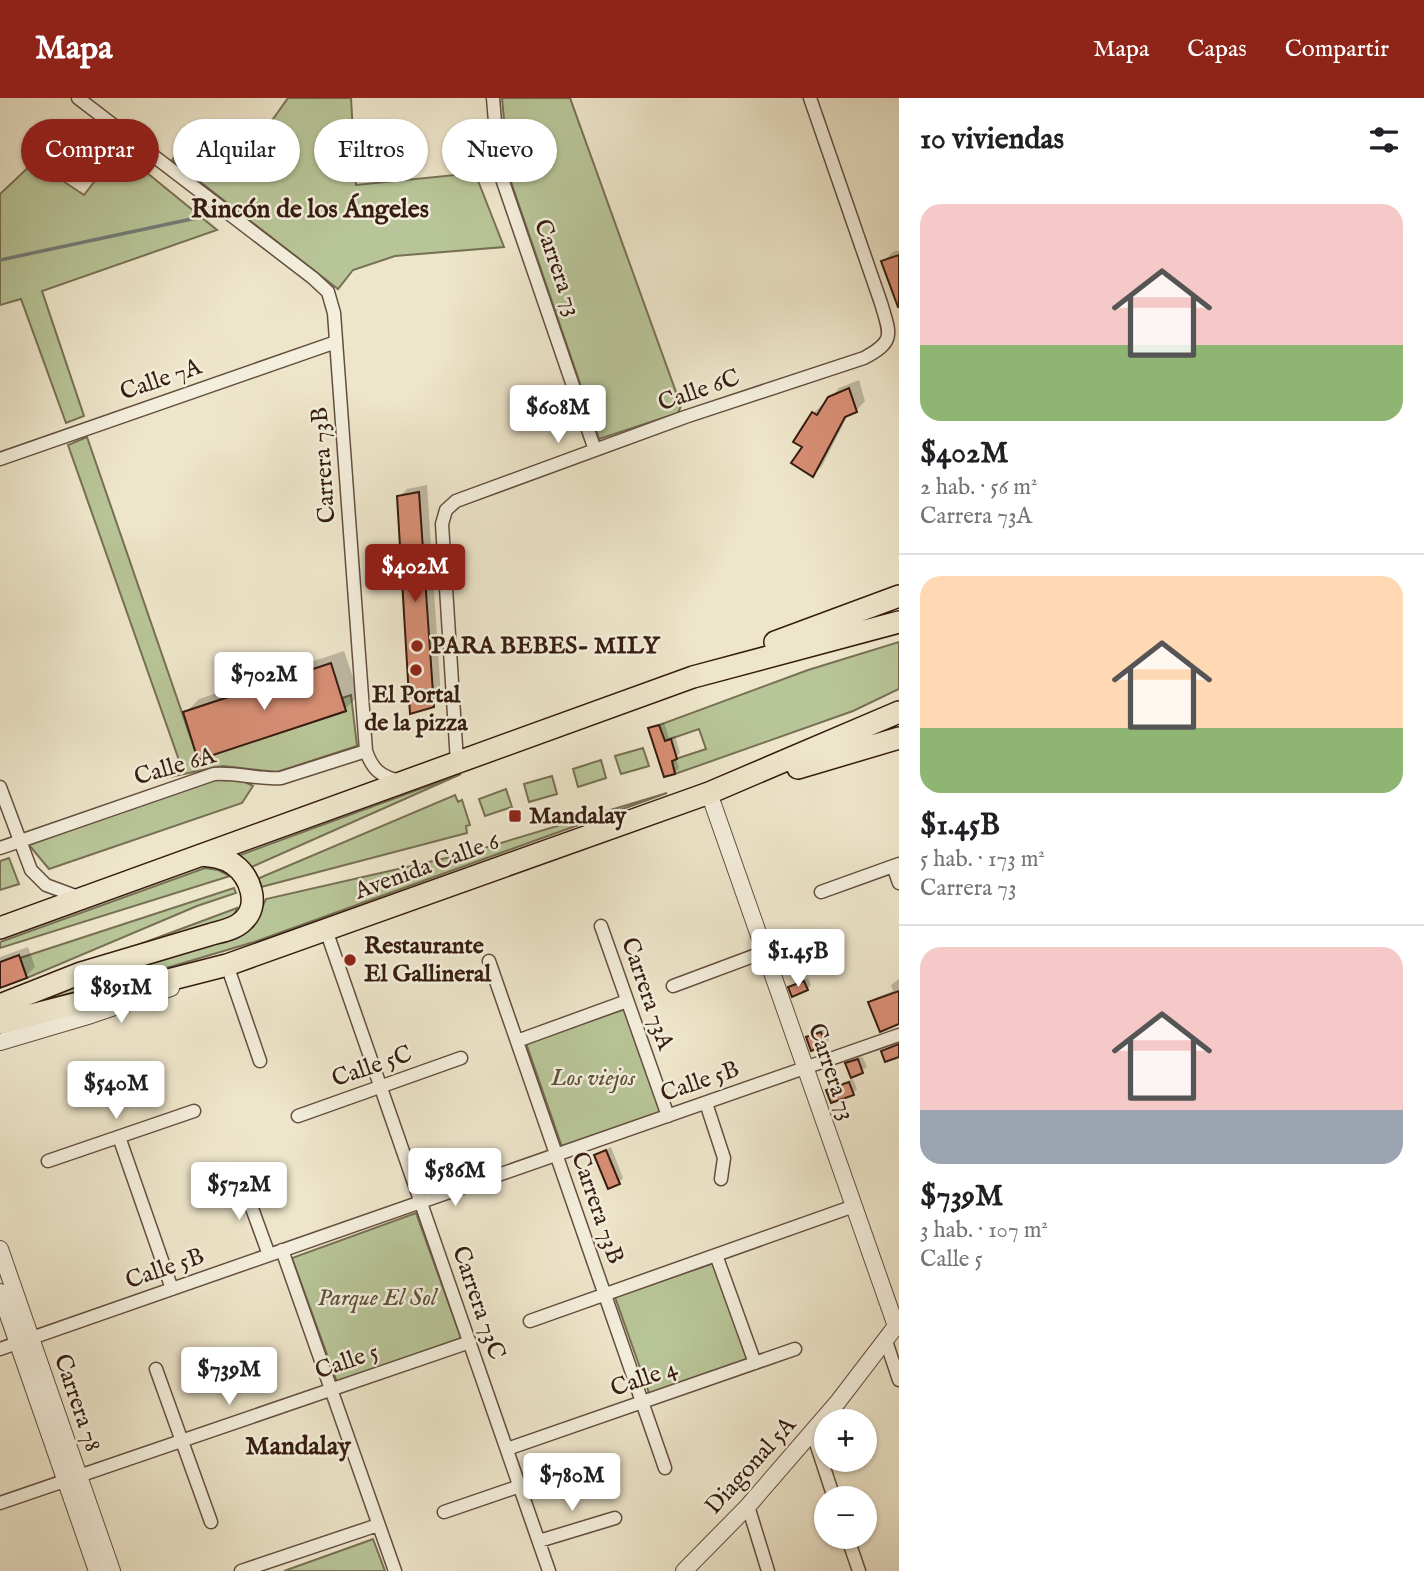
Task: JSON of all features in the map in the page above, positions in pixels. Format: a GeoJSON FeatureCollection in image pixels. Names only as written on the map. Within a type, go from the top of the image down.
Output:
{"type":"FeatureCollection","features":[{"type":"Feature","properties":{"kind":"highway"},"geometry":{"type":"LineString","coordinates":[[0,928],[692,677],[764,646],[899,596]]}},
{"type":"Feature","properties":{"kind":"highway"},"geometry":{"type":"LineString","coordinates":[[692,677],[899,622]]}},
{"type":"Feature","properties":{"kind":"highway","name":"Avenida Calle 6"},"geometry":{"type":"LineString","coordinates":[[0,1023],[227,965],[709,793],[899,712]]}},
{"type":"Feature","properties":{"kind":"highway"},"geometry":{"type":"LineString","coordinates":[[709,793],[899,738]]}},
{"type":"Feature","properties":{"kind":"highway"},"geometry":{"type":"LineString","coordinates":[[0,1005],[81,974],[234,928],[250,913],[252,905],[246,878],[240,869],[225,859],[200,855]]}},
{"type":"Feature","properties":{"kind":"street","name":"Carrera 73B"},"geometry":{"type":"LineString","coordinates":[[78,98],[273,247],[328,292],[332,300],[366,751]]}},
{"type":"Feature","properties":{"kind":"street","name":"Carrera 73"},"geometry":{"type":"LineString","coordinates":[[493,98],[499,170],[595,450]]}},
{"type":"Feature","properties":{"kind":"street","name":"Calle 6C"},"geometry":{"type":"LineString","coordinates":[[457,762],[442,524],[446,510],[456,501],[684,417],[864,358],[887,343],[890,334],[881,303],[810,98]]}},
{"type":"Feature","properties":{"kind":"street","name":"Calle 7A"},"geometry":{"type":"LineString","coordinates":[[0,459],[336,342]]}},
{"type":"Feature","properties":{"kind":"street"},"geometry":{"type":"LineString","coordinates":[[366,751],[374,769],[381,775],[404,781]]}},
{"type":"Feature","properties":{"kind":"street","name":"Calle 6A"},"geometry":{"type":"LineString","coordinates":[[0,848],[214,774],[230,772],[266,779],[281,778],[366,751]]}},
{"type":"Feature","properties":{"kind":"street"},"geometry":{"type":"LineString","coordinates":[[0,788],[31,870],[55,889],[81,898]]}},
{"type":"Feature","properties":{"kind":"street","name":"Carrera 73"},"geometry":{"type":"LineString","coordinates":[[709,793],[898,1324]]}},
{"type":"Feature","properties":{"kind":"street"},"geometry":{"type":"LineString","coordinates":[[821,892],[896,865],[899,883]]}},
{"type":"Feature","properties":{"kind":"street","name":"Carrera 73A"},"geometry":{"type":"LineString","coordinates":[[601,926],[668,1116]]}},
{"type":"Feature","properties":{"kind":"street","name":"Carrera 73C"},"geometry":{"type":"LineString","coordinates":[[326,930],[550,1571]]}},
{"type":"Feature","properties":{"kind":"street"},"geometry":{"type":"LineString","coordinates":[[673,986],[764,952]]}},
{"type":"Feature","properties":{"kind":"street","name":"Carrera 73B"},"geometry":{"type":"LineString","coordinates":[[489,961],[665,1468]]}},
{"type":"Feature","properties":{"kind":"street"},"geometry":{"type":"LineString","coordinates":[[0,1042],[141,999],[227,965],[260,1061]]}},
{"type":"Feature","properties":{"kind":"street"},"geometry":{"type":"LineString","coordinates":[[517,1041],[627,1001]]}},
{"type":"Feature","properties":{"kind":"street","name":"Calle 5B"},"geometry":{"type":"LineString","coordinates":[[0,1349],[899,1035]]}},
{"type":"Feature","properties":{"kind":"street","name":"Calle 5C"},"geometry":{"type":"LineString","coordinates":[[298,1116],[461,1058]]}},
{"type":"Feature","properties":{"kind":"street"},"geometry":{"type":"LineString","coordinates":[[706,1103],[724,1158],[721,1179]]}},
{"type":"Feature","properties":{"kind":"street"},"geometry":{"type":"LineString","coordinates":[[48,1161],[194,1111]]}},
{"type":"Feature","properties":{"kind":"street"},"geometry":{"type":"LineString","coordinates":[[119,1137],[172,1289]]}},
{"type":"Feature","properties":{"kind":"street"},"geometry":{"type":"LineString","coordinates":[[241,1178],[269,1255]]}},
{"type":"Feature","properties":{"kind":"street"},"geometry":{"type":"LineString","coordinates":[[530,1321],[854,1206]]}},
{"type":"Feature","properties":{"kind":"street","name":"Carrera 78"},"geometry":{"type":"LineString","coordinates":[[0,1249],[24,1340],[72,1478],[112,1571]]}},
{"type":"Feature","properties":{"kind":"street"},"geometry":{"type":"LineString","coordinates":[[282,1250],[395,1571]]}},
{"type":"Feature","properties":{"kind":"street"},"geometry":{"type":"LineString","coordinates":[[716,1255],[755,1363]]}},
{"type":"Feature","properties":{"kind":"street","name":"Carrera 78"},"geometry":{"type":"LineString","coordinates":[[0,1292],[24,1340]]}},
{"type":"Feature","properties":{"kind":"street","name":"Diagonal 5A"},"geometry":{"type":"LineString","coordinates":[[684,1571],[748,1506],[844,1395],[898,1324]]}},
{"type":"Feature","properties":{"kind":"street"},"geometry":{"type":"LineString","coordinates":[[886,1341],[899,1380]]}},
{"type":"Feature","properties":{"kind":"street","name":"Calle 5"},"geometry":{"type":"LineString","coordinates":[[0,1503],[470,1342]]}},
{"type":"Feature","properties":{"kind":"street","name":"Calle 4"},"geometry":{"type":"LineString","coordinates":[[507,1449],[795,1349]]}},
{"type":"Feature","properties":{"kind":"street"},"geometry":{"type":"LineString","coordinates":[[156,1369],[211,1522]]}},
{"type":"Feature","properties":{"kind":"street"},"geometry":{"type":"LineString","coordinates":[[812,1431],[830,1486]]}},
{"type":"Feature","properties":{"kind":"street","name":"Carrera 78"},"geometry":{"type":"LineString","coordinates":[[72,1478],[97,1571]]}},
{"type":"Feature","properties":{"kind":"street"},"geometry":{"type":"LineString","coordinates":[[444,1512],[520,1486]]}},
{"type":"Feature","properties":{"kind":"street"},"geometry":{"type":"LineString","coordinates":[[748,1506],[768,1571]]}},
{"type":"Feature","properties":{"kind":"street"},"geometry":{"type":"LineString","coordinates":[[539,1541],[615,1518]]}},
{"type":"Feature","properties":{"kind":"street"},"geometry":{"type":"LineString","coordinates":[[241,1571],[270,1566],[378,1525]]}},
{"type":"Feature","properties":{"kind":"street"},"geometry":{"type":"LineString","coordinates":[[851,1549],[859,1571]]}},
{"type":"Feature","properties":{"kind":"green space"},"geometry":{"type":"Polygon","coordinates":[[[288,98],[351,98],[352,119],[314,119],[314,182],[356,182],[356,185],[428,182],[428,178],[442,176],[442,182],[479,182],[504,247],[395,256],[353,270],[338,289],[200,182],[300,182],[300,119],[273,119],[288,98]]]}},
{"type":"Feature","properties":{"kind":"green space"},"geometry":{"type":"Polygon","coordinates":[[[502,98],[570,98],[681,406],[678,413],[599,439],[511,182],[557,182],[557,119],[504,119],[502,98]]]}},
{"type":"Feature","properties":{"kind":"green space"},"geometry":{"type":"Polygon","coordinates":[[[21,174],[21,182],[64,182],[84,195],[94,182],[158,182],[217,230],[42,291],[84,416],[66,423],[21,299],[0,305],[0,194],[21,174]]]}},
{"type":"Feature","properties":{"kind":"green space"},"geometry":{"type":"Polygon","coordinates":[[[87,437],[198,759],[346,711],[342,698],[351,695],[357,746],[277,772],[223,766],[164,778],[161,769],[180,763],[68,445],[87,437]]]}},
{"type":"Feature","properties":{"kind":"green space"},"geometry":{"type":"Polygon","coordinates":[[[899,642],[899,689],[853,711],[675,774],[674,768],[666,762],[706,749],[699,729],[661,742],[657,732],[661,731],[659,725],[808,670],[899,642]]]}},
{"type":"Feature","properties":{"kind":"green space"},"geometry":{"type":"Polygon","coordinates":[[[643,748],[649,766],[621,774],[615,756],[643,748]]]}},
{"type":"Feature","properties":{"kind":"green space"},"geometry":{"type":"Polygon","coordinates":[[[601,760],[606,778],[578,787],[573,769],[601,760]]]}},
{"type":"Feature","properties":{"kind":"green space"},"geometry":{"type":"Polygon","coordinates":[[[461,774],[247,869],[235,857],[461,774]]]}},
{"type":"Feature","properties":{"kind":"green space"},"geometry":{"type":"Polygon","coordinates":[[[552,776],[557,794],[529,802],[524,784],[552,776]]]}},
{"type":"Feature","properties":{"kind":"green space"},"geometry":{"type":"Polygon","coordinates":[[[220,779],[243,781],[253,786],[242,803],[49,869],[29,845],[202,783],[220,779]]]}},
{"type":"Feature","properties":{"kind":"green space"},"geometry":{"type":"Polygon","coordinates":[[[506,789],[512,807],[485,816],[479,799],[506,789]]]}},
{"type":"Feature","properties":{"kind":"green space"},"geometry":{"type":"Polygon","coordinates":[[[667,793],[254,942],[0,1012],[258,917],[266,899],[464,854],[667,793]]]}},
{"type":"Feature","properties":{"kind":"green space"},"geometry":{"type":"Polygon","coordinates":[[[455,795],[458,802],[462,800],[470,825],[466,826],[467,833],[261,887],[257,879],[455,795]]]}},
{"type":"Feature","properties":{"kind":"green space"},"geometry":{"type":"Polygon","coordinates":[[[9,858],[19,884],[0,890],[0,861],[9,858]]]}},
{"type":"Feature","properties":{"kind":"green space"},"geometry":{"type":"Polygon","coordinates":[[[205,868],[230,876],[0,948],[0,942],[205,868]]]}},
{"type":"Feature","properties":{"kind":"green space"},"geometry":{"type":"Polygon","coordinates":[[[234,888],[236,893],[197,906],[27,978],[20,958],[234,888]]]}},
{"type":"Feature","properties":{"kind":"green space"},"geometry":{"type":"Polygon","coordinates":[[[237,908],[233,918],[127,949],[237,908]]]}},
{"type":"Feature","properties":{"kind":"green space","name":"Los viejos"},"geometry":{"type":"Polygon","coordinates":[[[625,1009],[661,1112],[562,1147],[526,1043],[625,1009]]]}},
{"type":"Feature","properties":{"kind":"green space","name":"Parque El Sol"},"geometry":{"type":"Polygon","coordinates":[[[416,1213],[461,1338],[337,1382],[292,1258],[416,1213]]]}},
{"type":"Feature","properties":{"kind":"green space"},"geometry":{"type":"Polygon","coordinates":[[[714,1263],[749,1361],[650,1396],[615,1297],[714,1263]]]}},
{"type":"Feature","properties":{"kind":"green space"},"geometry":{"type":"Polygon","coordinates":[[[373,1539],[385,1571],[284,1571],[365,1542],[373,1539]]]}},
{"type":"Feature","properties":{"kind":"building"},"geometry":{"type":"Polygon","coordinates":[[[899,255],[899,307],[898,307],[881,261],[899,255]]]}},
{"type":"Feature","properties":{"kind":"building"},"geometry":{"type":"Polygon","coordinates":[[[849,388],[857,412],[845,417],[813,477],[791,463],[802,447],[793,442],[812,412],[817,415],[828,397],[849,388]]]}},
{"type":"Feature","properties":{"kind":"building"},"geometry":{"type":"Polygon","coordinates":[[[419,492],[434,707],[410,714],[397,496],[419,492]]]}},
{"type":"Feature","properties":{"kind":"building"},"geometry":{"type":"Polygon","coordinates":[[[331,663],[346,711],[198,760],[183,712],[331,663]]]}},
{"type":"Feature","properties":{"kind":"building"},"geometry":{"type":"Polygon","coordinates":[[[659,725],[665,741],[671,739],[677,759],[672,761],[675,774],[664,777],[648,728],[659,725]]]}},
{"type":"Feature","properties":{"kind":"building"},"geometry":{"type":"Polygon","coordinates":[[[19,955],[27,978],[0,988],[0,962],[19,955]]]}},
{"type":"Feature","properties":{"kind":"building"},"geometry":{"type":"Polygon","coordinates":[[[804,981],[808,990],[792,997],[788,987],[804,981]]]}},
{"type":"Feature","properties":{"kind":"building"},"geometry":{"type":"Polygon","coordinates":[[[899,991],[899,1024],[880,1032],[868,1002],[899,991]]]}},
{"type":"Feature","properties":{"kind":"building"},"geometry":{"type":"Polygon","coordinates":[[[821,1032],[826,1046],[811,1051],[806,1037],[821,1032]]]}},
{"type":"Feature","properties":{"kind":"building"},"geometry":{"type":"Polygon","coordinates":[[[899,1044],[899,1057],[885,1062],[881,1051],[899,1044]]]}},
{"type":"Feature","properties":{"kind":"building"},"geometry":{"type":"Polygon","coordinates":[[[858,1059],[863,1073],[851,1078],[845,1063],[858,1059]]]}},
{"type":"Feature","properties":{"kind":"building"},"geometry":{"type":"Polygon","coordinates":[[[849,1082],[854,1095],[831,1103],[826,1090],[849,1082]]]}},
{"type":"Feature","properties":{"kind":"building"},"geometry":{"type":"Polygon","coordinates":[[[606,1150],[620,1184],[608,1189],[594,1155],[606,1150]]]}},
{"type":"Feature","properties":{"kind":"waterway"},"geometry":{"type":"LineString","coordinates":[[0,260],[201,217]]}},
{"type":"Feature","properties":{"kind":"place","name":"PARA BEBES- MILY"},"geometry":{"type":"Point","coordinates":[417,646]}},
{"type":"Feature","properties":{"kind":"place","name":"El Portal de la pizza"},"geometry":{"type":"Point","coordinates":[416,670]}},
{"type":"Feature","properties":{"kind":"place","name":"Mandalay"},"geometry":{"type":"Point","coordinates":[515,816]}},
{"type":"Feature","properties":{"kind":"place","name":"Restaurante El Gallineral"},"geometry":{"type":"Point","coordinates":[350,960]}},
{"type":"Feature","properties":{"kind":"district","name":"Rincón de los Ángeles"},"geometry":{"type":"Point","coordinates":[310,209]}},
{"type":"Feature","properties":{"kind":"district","name":"Mandalay"},"geometry":{"type":"Point","coordinates":[298,1446]}}]}
